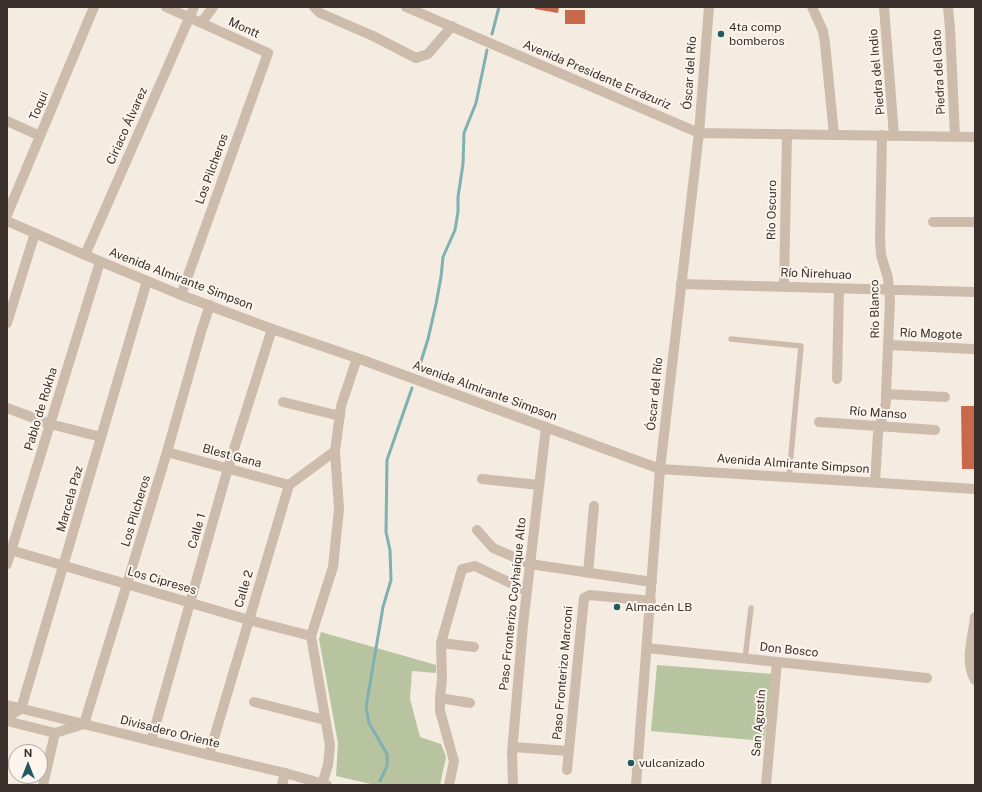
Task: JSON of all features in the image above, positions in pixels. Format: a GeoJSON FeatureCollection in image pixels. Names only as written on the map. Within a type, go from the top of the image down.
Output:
{"type":"FeatureCollection","features":[{"type":"Feature","properties":{"kind":"street","name":"Toqui"},"geometry":{"type":"LineString","coordinates":[[7,215],[94,7]]}},
{"type":"Feature","properties":{"kind":"street","name":"Montt"},"geometry":{"type":"LineString","coordinates":[[166,7],[268,53]]}},
{"type":"Feature","properties":{"kind":"street","name":"Ciriaco Álvarez"},"geometry":{"type":"LineString","coordinates":[[85,255],[194,7]]}},
{"type":"Feature","properties":{"kind":"street"},"geometry":{"type":"LineString","coordinates":[[202,22],[213,7]]}},
{"type":"Feature","properties":{"kind":"street"},"geometry":{"type":"LineString","coordinates":[[314,7],[320,13],[373,36],[416,58],[428,54],[452,26]]}},
{"type":"Feature","properties":{"kind":"street","name":"Avenida Presidente Errázuriz"},"geometry":{"type":"LineString","coordinates":[[406,7],[699,133],[975,136]]}},
{"type":"Feature","properties":{"kind":"street","name":"Óscar del Río"},"geometry":{"type":"LineString","coordinates":[[636,785],[660,469],[699,133],[709,7]]}},
{"type":"Feature","properties":{"kind":"street"},"geometry":{"type":"LineString","coordinates":[[812,7],[823,31],[834,135]]}},
{"type":"Feature","properties":{"kind":"street","name":"Piedra del Indio"},"geometry":{"type":"LineString","coordinates":[[884,7],[894,136]]}},
{"type":"Feature","properties":{"kind":"street","name":"Piedra del Gato"},"geometry":{"type":"LineString","coordinates":[[948,7],[955,136]]}},
{"type":"Feature","properties":{"kind":"street","name":"Los Pilcheros"},"geometry":{"type":"LineString","coordinates":[[181,295],[268,53]]}},
{"type":"Feature","properties":{"kind":"street"},"geometry":{"type":"LineString","coordinates":[[7,122],[40,136]]}},
{"type":"Feature","properties":{"kind":"street","name":"Río Oscuro"},"geometry":{"type":"LineString","coordinates":[[784,286],[787,134]]}},
{"type":"Feature","properties":{"kind":"street","name":"Río Blanco"},"geometry":{"type":"LineString","coordinates":[[875,482],[879,426],[886,403],[888,345],[889,289],[887,272],[881,255],[880,239],[882,136]]}},
{"type":"Feature","properties":{"kind":"street","name":"Avenida Almirante Simpson"},"geometry":{"type":"LineString","coordinates":[[7,220],[100,262],[181,295],[660,469],[975,489]]}},
{"type":"Feature","properties":{"kind":"street"},"geometry":{"type":"LineString","coordinates":[[933,222],[975,222]]}},
{"type":"Feature","properties":{"kind":"street"},"geometry":{"type":"LineString","coordinates":[[7,323],[35,233]]}},
{"type":"Feature","properties":{"kind":"street","name":"Pablo de Rokha"},"geometry":{"type":"LineString","coordinates":[[7,564],[9,550],[100,262]]}},
{"type":"Feature","properties":{"kind":"street","name":"Marcela Paz"},"geometry":{"type":"LineString","coordinates":[[21,709],[148,281]]}},
{"type":"Feature","properties":{"kind":"street","name":"Río Ñirehuao"},"geometry":{"type":"LineString","coordinates":[[681,284],[975,292]]}},
{"type":"Feature","properties":{"kind":"street"},"geometry":{"type":"LineString","coordinates":[[837,379],[839,288]]}},
{"type":"Feature","properties":{"kind":"street","name":"Los Pilcheros"},"geometry":{"type":"LineString","coordinates":[[84,724],[90,710],[168,452],[210,305]]}},
{"type":"Feature","properties":{"kind":"street","name":"Calle 1"},"geometry":{"type":"LineString","coordinates":[[151,741],[228,468],[272,329]]}},
{"type":"Feature","properties":{"kind":"street","name":"Río Mogote"},"geometry":{"type":"LineString","coordinates":[[888,345],[974,349]]}},
{"type":"Feature","properties":{"kind":"street"},"geometry":{"type":"LineString","coordinates":[[326,785],[330,746],[311,636],[333,567],[339,509],[335,451],[341,406],[357,358]]}},
{"type":"Feature","properties":{"kind":"street"},"geometry":{"type":"LineString","coordinates":[[886,394],[945,397]]}},
{"type":"Feature","properties":{"kind":"street"},"geometry":{"type":"LineString","coordinates":[[283,402],[340,416]]}},
{"type":"Feature","properties":{"kind":"street"},"geometry":{"type":"LineString","coordinates":[[7,408],[50,424],[101,437]]}},
{"type":"Feature","properties":{"kind":"street","name":"Río Manso"},"geometry":{"type":"LineString","coordinates":[[819,422],[935,430]]}},
{"type":"Feature","properties":{"kind":"street","name":"Paso Fronterizo Coyhaique Alto"},"geometry":{"type":"LineString","coordinates":[[513,785],[512,747],[527,591],[546,427]]}},
{"type":"Feature","properties":{"kind":"street"},"geometry":{"type":"LineString","coordinates":[[289,485],[335,451]]}},
{"type":"Feature","properties":{"kind":"street","name":"Blest Gana"},"geometry":{"type":"LineString","coordinates":[[168,452],[289,485]]}},
{"type":"Feature","properties":{"kind":"street"},"geometry":{"type":"LineString","coordinates":[[482,479],[539,485]]}},
{"type":"Feature","properties":{"kind":"street","name":"Calle 2"},"geometry":{"type":"LineString","coordinates":[[208,755],[289,485]]}},
{"type":"Feature","properties":{"kind":"street"},"geometry":{"type":"LineString","coordinates":[[588,573],[594,506]]}},
{"type":"Feature","properties":{"kind":"street"},"geometry":{"type":"LineString","coordinates":[[477,530],[492,548],[530,564],[652,582]]}},
{"type":"Feature","properties":{"kind":"street","name":"Los Cipreses"},"geometry":{"type":"LineString","coordinates":[[9,550],[249,620],[311,636]]}},
{"type":"Feature","properties":{"kind":"street"},"geometry":{"type":"LineString","coordinates":[[449,785],[454,762],[440,711],[442,679],[441,643],[462,569],[475,566],[527,591]]}},
{"type":"Feature","properties":{"kind":"street","name":"Paso Fronterizo Marconi"},"geometry":{"type":"LineString","coordinates":[[567,770],[584,598],[590,595],[651,601]]}},
{"type":"Feature","properties":{"kind":"street"},"geometry":{"type":"LineString","coordinates":[[975,617],[974,634],[969,656],[971,674],[975,680]]}},
{"type":"Feature","properties":{"kind":"street"},"geometry":{"type":"LineString","coordinates":[[441,643],[474,647]]}},
{"type":"Feature","properties":{"kind":"street","name":"Don Bosco"},"geometry":{"type":"LineString","coordinates":[[647,648],[928,678]]}},
{"type":"Feature","properties":{"kind":"street","name":"San Agustín"},"geometry":{"type":"LineString","coordinates":[[766,785],[777,662]]}},
{"type":"Feature","properties":{"kind":"street"},"geometry":{"type":"LineString","coordinates":[[440,698],[470,703]]}},
{"type":"Feature","properties":{"kind":"street"},"geometry":{"type":"LineString","coordinates":[[254,702],[325,720]]}},
{"type":"Feature","properties":{"kind":"street","name":"Divisadero Oriente"},"geometry":{"type":"LineString","coordinates":[[7,705],[285,773],[326,785]]}},
{"type":"Feature","properties":{"kind":"street"},"geometry":{"type":"LineString","coordinates":[[7,717],[21,709]]}},
{"type":"Feature","properties":{"kind":"street"},"geometry":{"type":"LineString","coordinates":[[7,721],[55,733],[84,724]]}},
{"type":"Feature","properties":{"kind":"street"},"geometry":{"type":"LineString","coordinates":[[42,785],[55,733]]}},
{"type":"Feature","properties":{"kind":"street"},"geometry":{"type":"LineString","coordinates":[[512,747],[569,751]]}},
{"type":"Feature","properties":{"kind":"street"},"geometry":{"type":"LineString","coordinates":[[282,785],[285,773]]}},
{"type":"Feature","properties":{"kind":"lane"},"geometry":{"type":"LineString","coordinates":[[731,339],[801,346],[789,477]]}},
{"type":"Feature","properties":{"kind":"lane"},"geometry":{"type":"LineString","coordinates":[[745,659],[751,608]]}},
{"type":"Feature","properties":{"kind":"green space"},"geometry":{"type":"Polygon","coordinates":[[[321,632],[436,665],[436,673],[412,671],[410,699],[420,737],[441,744],[446,757],[440,785],[375,785],[336,776],[338,743],[319,639],[321,632]]]}},
{"type":"Feature","properties":{"kind":"green space"},"geometry":{"type":"Polygon","coordinates":[[[657,665],[773,674],[764,741],[651,731],[657,665]]]}},
{"type":"Feature","properties":{"kind":"building"},"geometry":{"type":"Polygon","coordinates":[[[535,7],[559,7],[558,13],[535,9],[535,7]]]}},
{"type":"Feature","properties":{"kind":"building"},"geometry":{"type":"Polygon","coordinates":[[[565,10],[585,10],[585,24],[565,24],[565,10]]]}},
{"type":"Feature","properties":{"kind":"building"},"geometry":{"type":"Polygon","coordinates":[[[961,406],[975,406],[975,469],[962,469],[961,406]]]}},
{"type":"Feature","properties":{"kind":"waterway"},"geometry":{"type":"LineString","coordinates":[[492,34],[499,7]]}},
{"type":"Feature","properties":{"kind":"waterway"},"geometry":{"type":"LineString","coordinates":[[418,371],[428,339],[436,304],[443,257],[455,230],[463,164],[464,133],[476,103],[487,50]]}},
{"type":"Feature","properties":{"kind":"waterway"},"geometry":{"type":"LineString","coordinates":[[380,781],[387,766],[387,754],[369,723],[366,707],[383,607],[391,580],[390,550],[386,532],[387,460],[412,388]]}},
{"type":"Feature","properties":{"kind":"place","name":"4ta comp bomberos"},"geometry":{"type":"Point","coordinates":[721,34]}},
{"type":"Feature","properties":{"kind":"place","name":"Almacén LB"},"geometry":{"type":"Point","coordinates":[617,607]}},
{"type":"Feature","properties":{"kind":"place","name":"vulcanizado"},"geometry":{"type":"Point","coordinates":[631,763]}}]}
